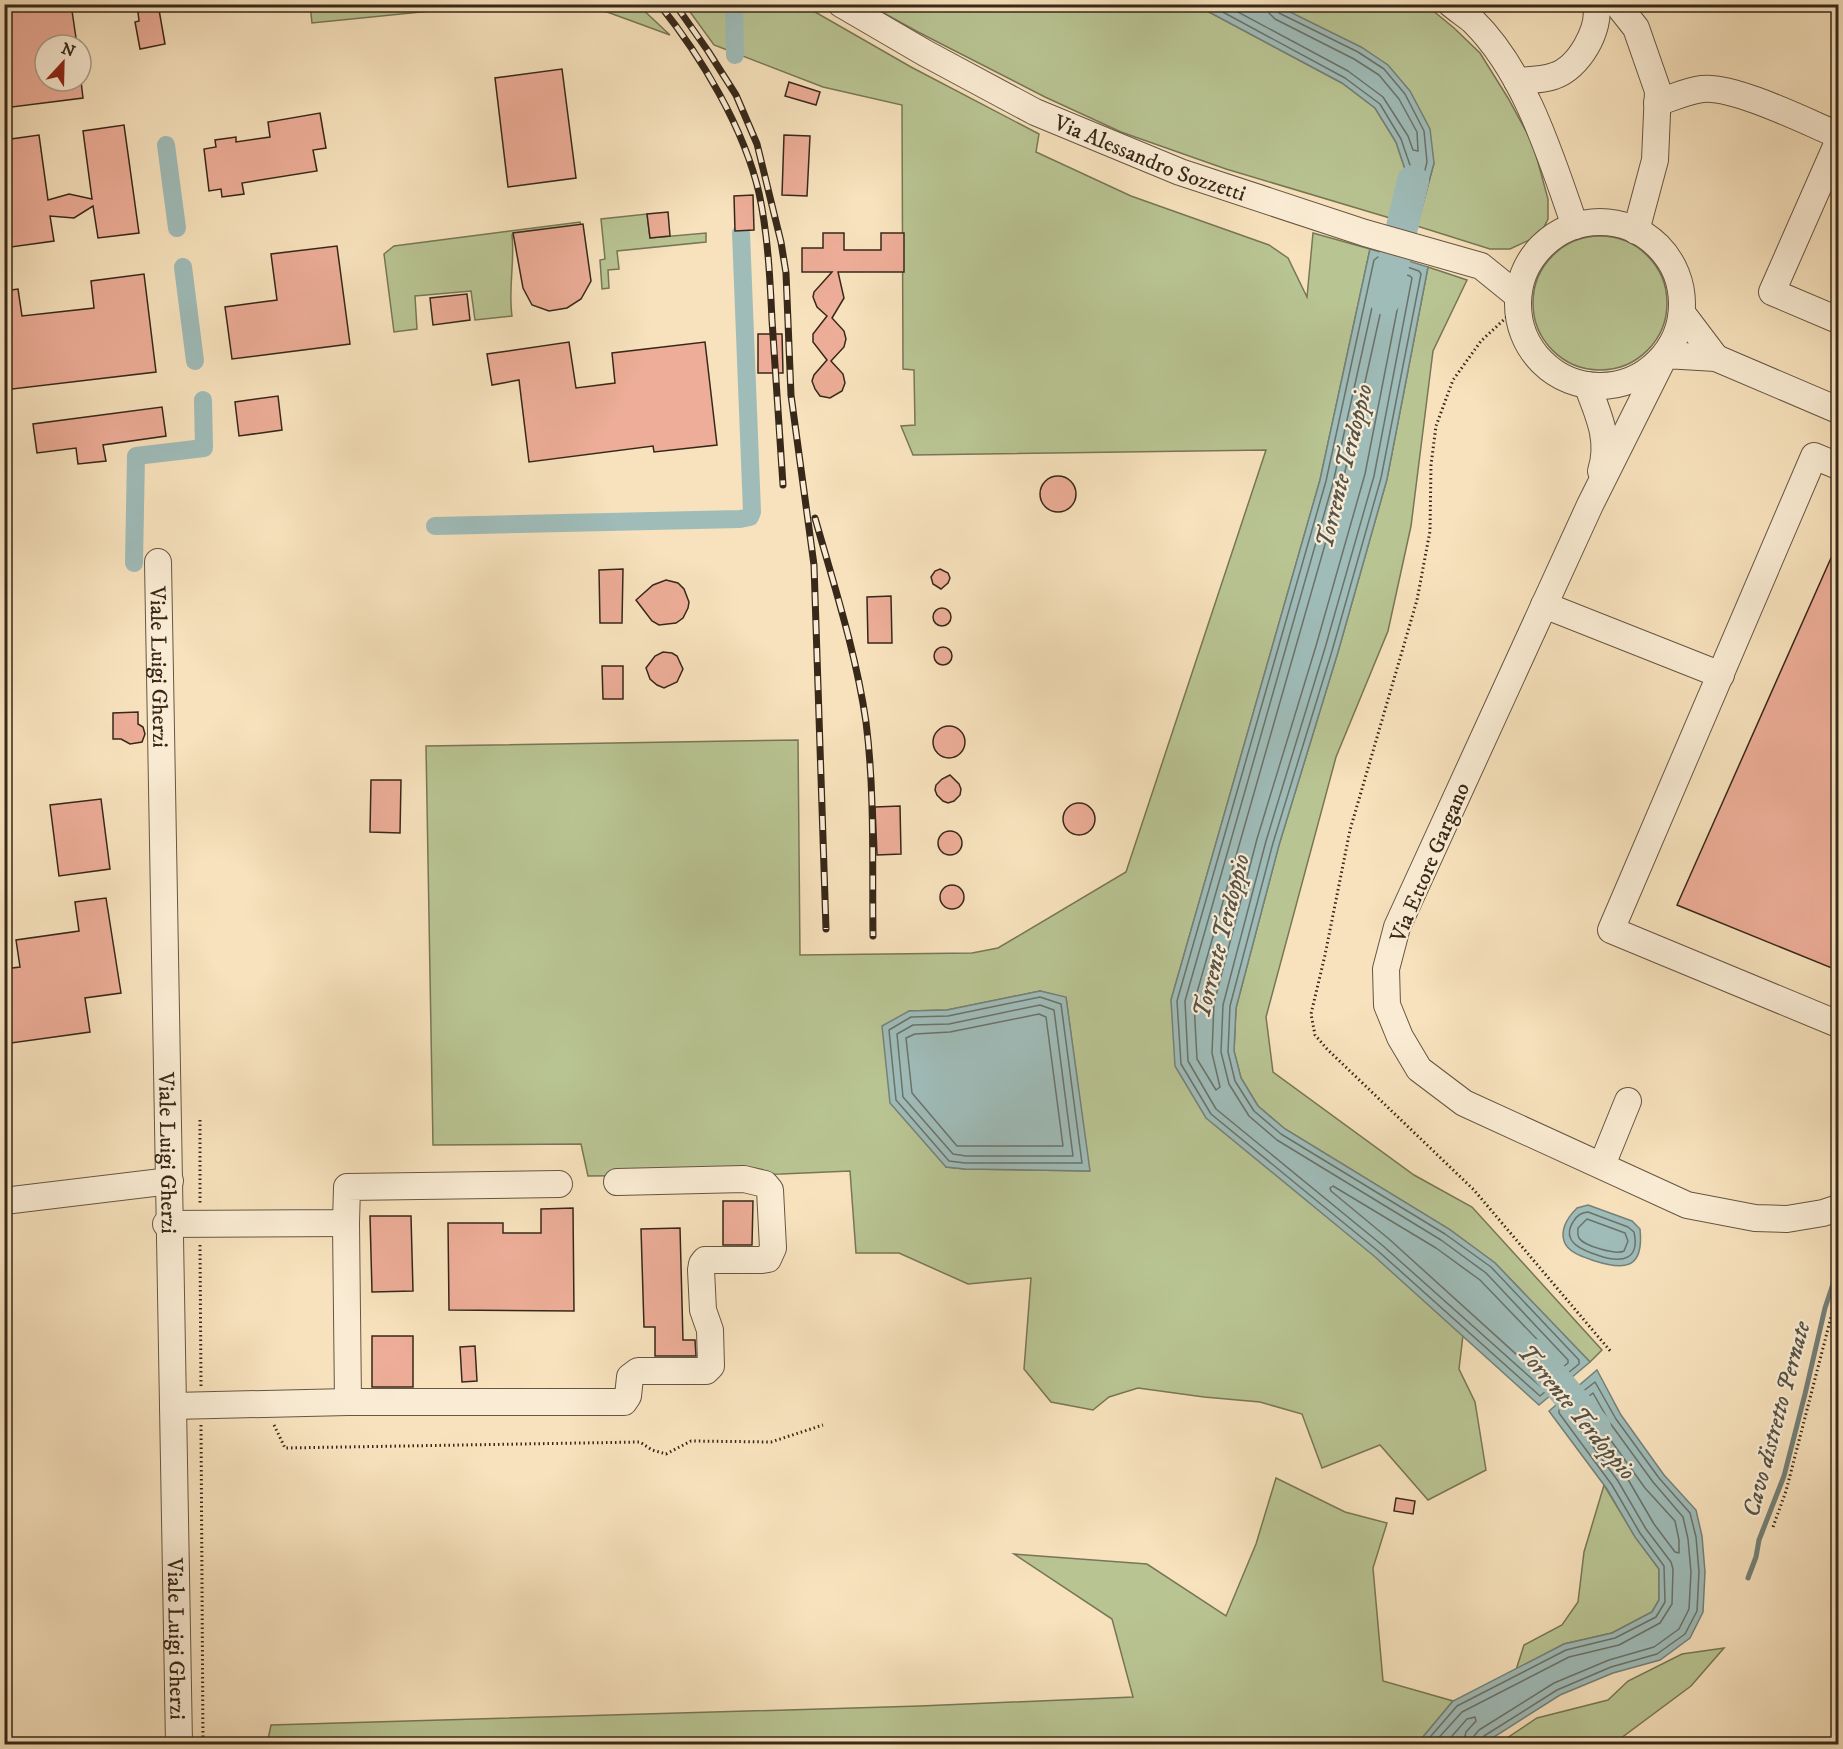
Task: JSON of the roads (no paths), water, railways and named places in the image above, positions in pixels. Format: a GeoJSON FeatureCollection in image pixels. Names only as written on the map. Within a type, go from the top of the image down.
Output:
{"type":"FeatureCollection","features":[{"type":"Feature","properties":{"kind":"street","name":"Via Alessandro Sozzetti"},"geometry":{"type":"LineString","coordinates":[[841,4],[1035,112],[1180,172],[1365,233],[1469,262],[1518,296]]}},
{"type":"Feature","properties":{"kind":"street"},"geometry":{"type":"LineString","coordinates":[[1451,4],[1473,21],[1517,81],[1548,150],[1575,226]]}},
{"type":"Feature","properties":{"kind":"street"},"geometry":{"type":"LineString","coordinates":[[1517,81],[1556,76],[1578,59],[1592,38],[1598,15],[1596,4]]}},
{"type":"Feature","properties":{"kind":"street"},"geometry":{"type":"LineString","coordinates":[[1617,4],[1636,28],[1658,91],[1655,160],[1636,231]]}},
{"type":"Feature","properties":{"kind":"street"},"geometry":{"type":"LineString","coordinates":[[1657,103],[1703,88],[1727,90],[1839,135]]}},
{"type":"Feature","properties":{"kind":"street"},"geometry":{"type":"LineString","coordinates":[[1839,142],[1772,292],[1839,320]]}},
{"type":"Feature","properties":{"kind":"street"},"geometry":{"type":"LineString","coordinates":[[1595,222],[1616,224],[1636,231],[1657,245],[1672,265],[1681,288],[1682,313],[1677,335],[1665,355],[1650,370],[1630,381],[1609,386],[1587,385],[1560,376],[1538,358],[1524,334],[1518,306],[1523,276],[1533,257],[1551,238],[1575,226],[1595,222]]}},
{"type":"Feature","properties":{"kind":"street","name":"Via Alessandro Sozzetti"},"geometry":{"type":"LineString","coordinates":[[1469,262],[1533,257]]}},
{"type":"Feature","properties":{"kind":"street"},"geometry":{"type":"LineString","coordinates":[[1682,313],[1716,358]]}},
{"type":"Feature","properties":{"kind":"street"},"geometry":{"type":"LineString","coordinates":[[1665,355],[1716,358],[1839,410]]}},
{"type":"Feature","properties":{"kind":"street","name":"Via Ettore Gargano"},"geometry":{"type":"LineString","coordinates":[[1665,355],[1590,505],[1397,927],[1386,969],[1386,1005],[1400,1037],[1419,1069],[1464,1103],[1687,1205],[1755,1218],[1787,1219],[1839,1208]]}},
{"type":"Feature","properties":{"kind":"street","name":"Via Ettore Gargano"},"geometry":{"type":"LineString","coordinates":[[1587,385],[1603,426],[1605,458],[1590,505]]}},
{"type":"Feature","properties":{"kind":"street"},"geometry":{"type":"LineString","coordinates":[[1839,466],[1814,456],[1611,930],[1839,1024]]}},
{"type":"Feature","properties":{"kind":"street","name":"Viale Luigi Gherzi"},"geometry":{"type":"LineString","coordinates":[[158,562],[178,1744]]}},
{"type":"Feature","properties":{"kind":"street"},"geometry":{"type":"LineString","coordinates":[[1544,606],[1720,675]]}},
{"type":"Feature","properties":{"kind":"street"},"geometry":{"type":"LineString","coordinates":[[1602,1165],[1628,1101]]}},
{"type":"Feature","properties":{"kind":"street"},"geometry":{"type":"LineString","coordinates":[[173,1406],[348,1402],[624,1402],[628,1396],[630,1377],[638,1371],[706,1371],[711,1366],[712,1360],[710,1330],[703,1310],[702,1264],[705,1260],[768,1259],[773,1248],[770,1190],[765,1184],[744,1179],[617,1182]]}},
{"type":"Feature","properties":{"kind":"street"},"geometry":{"type":"LineString","coordinates":[[4,1201],[170,1181]]}},
{"type":"Feature","properties":{"kind":"street"},"geometry":{"type":"LineString","coordinates":[[348,1402],[347,1187],[559,1184]]}},
{"type":"Feature","properties":{"kind":"street"},"geometry":{"type":"LineString","coordinates":[[168,1224],[346,1223]]}},
{"type":"Feature","properties":{"kind":"water"},"geometry":{"type":"Polygon","coordinates":[[[1196,5],[1276,5],[1361,47],[1388,65],[1410,91],[1430,129],[1434,163],[1417,226],[1390,218],[1405,169],[1396,142],[1375,108],[1342,83],[1196,5]]]}},
{"type":"Feature","properties":{"kind":"water"},"geometry":{"type":"Polygon","coordinates":[[[1370,249],[1428,267],[1387,479],[1338,652],[1279,845],[1236,1008],[1234,1051],[1241,1078],[1258,1106],[1285,1129],[1449,1229],[1495,1263],[1590,1362],[1539,1405],[1374,1256],[1206,1118],[1175,1066],[1171,1000],[1320,480],[1370,249]]]}},
{"type":"Feature","properties":{"kind":"water"},"geometry":{"type":"Polygon","coordinates":[[[1040,991],[1066,997],[1090,1171],[946,1167],[890,1103],[882,1026],[909,1011],[947,1010],[1040,991]]]}},
{"type":"Feature","properties":{"kind":"water"},"geometry":{"type":"Polygon","coordinates":[[[1588,1205],[1632,1221],[1640,1229],[1639,1252],[1636,1259],[1624,1266],[1616,1266],[1595,1261],[1569,1249],[1563,1236],[1566,1223],[1577,1208],[1588,1205]]]}},
{"type":"Feature","properties":{"kind":"water"},"geometry":{"type":"Polygon","coordinates":[[[1597,1370],[1621,1415],[1664,1475],[1696,1510],[1702,1536],[1705,1572],[1703,1612],[1690,1638],[1660,1660],[1613,1673],[1560,1695],[1483,1744],[1417,1744],[1453,1701],[1564,1644],[1612,1633],[1652,1612],[1659,1600],[1659,1569],[1635,1537],[1607,1489],[1549,1411],[1597,1370]]]}},
{"type":"Feature","properties":{"kind":"waterway"},"geometry":{"type":"LineString","coordinates":[[734,4],[735,55]]}},
{"type":"Feature","properties":{"kind":"waterway"},"geometry":{"type":"LineString","coordinates":[[166,145],[177,228]]}},
{"type":"Feature","properties":{"kind":"waterway","name":"Torrente Terdoppio"},"geometry":{"type":"LineString","coordinates":[[1385,299],[1413,181]]}},
{"type":"Feature","properties":{"kind":"waterway"},"geometry":{"type":"LineString","coordinates":[[435,526],[750,517],[752,512],[741,233]]}},
{"type":"Feature","properties":{"kind":"waterway"},"geometry":{"type":"LineString","coordinates":[[183,267],[195,361]]}},
{"type":"Feature","properties":{"kind":"waterway"},"geometry":{"type":"LineString","coordinates":[[134,563],[136,456],[204,448],[203,400]]}},
{"type":"Feature","properties":{"kind":"waterway","name":"Cavo distretto Pernate"},"geometry":{"type":"LineString","coordinates":[[1748,1578],[1756,1557],[1759,1540],[1784,1476],[1825,1308],[1838,1269]]}},
{"type":"Feature","properties":{"kind":"waterway","name":"Torrente Terdoppio"},"geometry":{"type":"LineString","coordinates":[[1534,1355],[1595,1427]]}},
{"type":"Feature","properties":{"kind":"railway"},"geometry":{"type":"LineString","coordinates":[[659,4],[690,46],[732,118],[743,143],[759,193],[768,256],[783,485]]}},
{"type":"Feature","properties":{"kind":"railway"},"geometry":{"type":"LineString","coordinates":[[675,4],[736,95],[757,144],[781,242],[786,273],[791,395],[814,565],[826,929]]}},
{"type":"Feature","properties":{"kind":"railway"},"geometry":{"type":"LineString","coordinates":[[815,518],[850,645],[866,722],[872,802],[873,936]]}}]}
